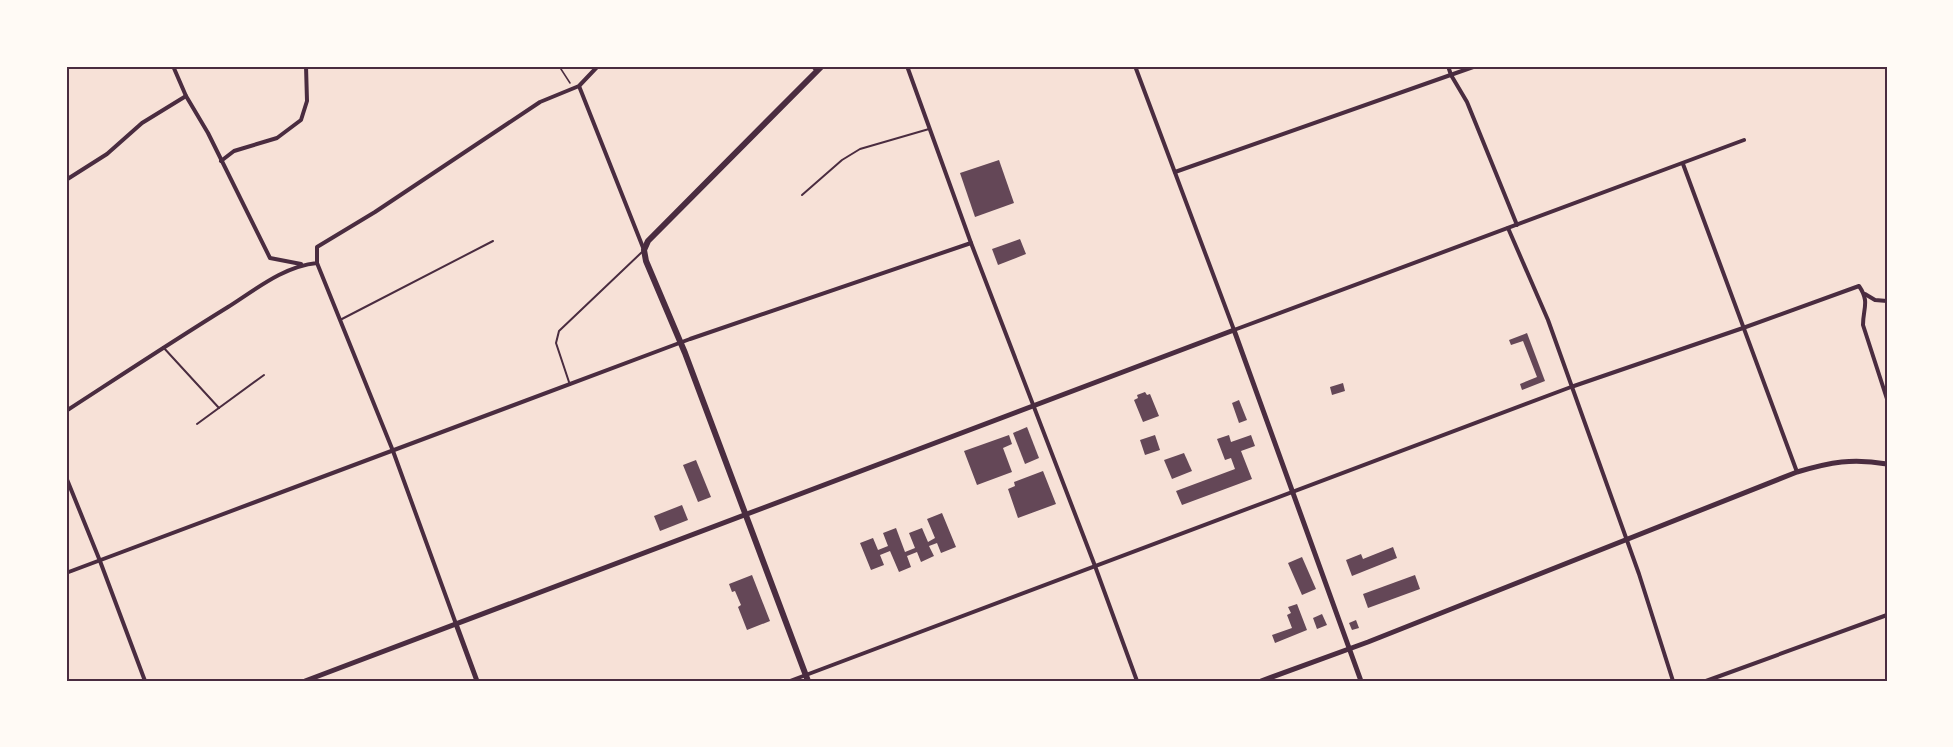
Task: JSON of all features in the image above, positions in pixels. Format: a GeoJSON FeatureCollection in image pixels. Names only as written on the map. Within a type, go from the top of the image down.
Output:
{"type":"FeatureCollection","features":[{"type":"Feature","properties":{"kind":"main road"},"geometry":{"type":"LineString","coordinates":[[806,678],[681,343],[646,261],[644,250],[648,241],[816,68]]}},
{"type":"Feature","properties":{"kind":"street"},"geometry":{"type":"LineString","coordinates":[[173,66],[186,96],[222,161],[270,258],[302,264],[317,263]]}},
{"type":"Feature","properties":{"kind":"street"},"geometry":{"type":"LineString","coordinates":[[222,161],[234,151],[277,138],[302,120],[307,101],[306,66]]}},
{"type":"Feature","properties":{"kind":"street"},"geometry":{"type":"LineString","coordinates":[[477,681],[393,451],[317,263],[317,247],[375,212],[540,102],[579,86],[598,66]]}},
{"type":"Feature","properties":{"kind":"street"},"geometry":{"type":"LineString","coordinates":[[907,66],[971,243],[1137,681]]}},
{"type":"Feature","properties":{"kind":"street"},"geometry":{"type":"LineString","coordinates":[[1135,66],[1234,330],[1361,681]]}},
{"type":"Feature","properties":{"kind":"street"},"geometry":{"type":"LineString","coordinates":[[1448,66],[1467,102],[1517,225]]}},
{"type":"Feature","properties":{"kind":"street"},"geometry":{"type":"LineString","coordinates":[[1175,172],[1476,66]]}},
{"type":"Feature","properties":{"kind":"street"},"geometry":{"type":"LineString","coordinates":[[579,86],[644,250]]}},
{"type":"Feature","properties":{"kind":"street"},"geometry":{"type":"LineString","coordinates":[[66,180],[108,154],[142,123],[186,96]]}},
{"type":"Feature","properties":{"kind":"street"},"geometry":{"type":"LineString","coordinates":[[305,681],[1744,140]]}},
{"type":"Feature","properties":{"kind":"street"},"geometry":{"type":"LineString","coordinates":[[1683,164],[1797,472]]}},
{"type":"Feature","properties":{"kind":"street"},"geometry":{"type":"LineString","coordinates":[[1508,228],[1548,320],[1626,539],[1673,681]]}},
{"type":"Feature","properties":{"kind":"street"},"geometry":{"type":"LineString","coordinates":[[66,573],[681,343],[971,243]]}},
{"type":"Feature","properties":{"kind":"street"},"geometry":{"type":"LineString","coordinates":[[66,411],[163,347],[275,278],[302,264]]}},
{"type":"Feature","properties":{"kind":"street"},"geometry":{"type":"LineString","coordinates":[[790,681],[806,678],[1095,566],[1571,387],[1859,286],[1865,294],[1875,300],[1887,301]]}},
{"type":"Feature","properties":{"kind":"street"},"geometry":{"type":"LineString","coordinates":[[1865,294],[1867,306],[1863,315],[1863,325],[1887,399]]}},
{"type":"Feature","properties":{"kind":"street"},"geometry":{"type":"LineString","coordinates":[[1261,681],[1797,472],[1846,460],[1865,460],[1887,464]]}},
{"type":"Feature","properties":{"kind":"street"},"geometry":{"type":"LineString","coordinates":[[66,477],[145,681]]}},
{"type":"Feature","properties":{"kind":"street"},"geometry":{"type":"LineString","coordinates":[[1706,681],[1887,615]]}},
{"type":"Feature","properties":{"kind":"lane"},"geometry":{"type":"LineString","coordinates":[[802,195],[842,160],[860,149],[930,129]]}},
{"type":"Feature","properties":{"kind":"lane"},"geometry":{"type":"LineString","coordinates":[[340,320],[493,241]]}},
{"type":"Feature","properties":{"kind":"lane"},"geometry":{"type":"LineString","coordinates":[[570,385],[556,343],[560,331],[644,250]]}},
{"type":"Feature","properties":{"kind":"lane"},"geometry":{"type":"LineString","coordinates":[[163,347],[219,408]]}},
{"type":"Feature","properties":{"kind":"lane"},"geometry":{"type":"LineString","coordinates":[[197,424],[264,375]]}},
{"type":"Feature","properties":{"kind":"path"},"geometry":{"type":"LineString","coordinates":[[559,66],[573,88]]}},
{"type":"Feature","properties":{"kind":"building"},"geometry":{"type":"Polygon","coordinates":[[[999,160],[1014,203],[975,217],[960,173],[999,160]]]}},
{"type":"Feature","properties":{"kind":"building"},"geometry":{"type":"Polygon","coordinates":[[[1020,239],[1026,254],[998,265],[992,249],[1020,239]]]}},
{"type":"Feature","properties":{"kind":"building"},"geometry":{"type":"Polygon","coordinates":[[[1527,333],[1545,381],[1522,390],[1520,384],[1537,377],[1523,341],[1511,345],[1509,340],[1527,333]]]}},
{"type":"Feature","properties":{"kind":"building"},"geometry":{"type":"Polygon","coordinates":[[[1343,383],[1345,391],[1332,395],[1330,387],[1343,383]]]}},
{"type":"Feature","properties":{"kind":"building"},"geometry":{"type":"Polygon","coordinates":[[[1145,392],[1147,395],[1150,394],[1159,416],[1143,422],[1134,400],[1138,398],[1137,395],[1145,392]]]}},
{"type":"Feature","properties":{"kind":"building"},"geometry":{"type":"Polygon","coordinates":[[[1239,400],[1247,420],[1239,423],[1232,403],[1239,400]]]}},
{"type":"Feature","properties":{"kind":"building"},"geometry":{"type":"Polygon","coordinates":[[[1027,427],[1039,458],[1025,464],[1013,433],[1027,427]]]}},
{"type":"Feature","properties":{"kind":"building"},"geometry":{"type":"Polygon","coordinates":[[[1009,435],[1012,444],[1003,448],[1012,472],[977,485],[964,451],[1009,435]]]}},
{"type":"Feature","properties":{"kind":"building"},"geometry":{"type":"Polygon","coordinates":[[[1155,435],[1160,450],[1145,455],[1140,440],[1155,435]]]}},
{"type":"Feature","properties":{"kind":"building"},"geometry":{"type":"Polygon","coordinates":[[[1229,435],[1231,442],[1251,435],[1255,446],[1241,451],[1252,479],[1182,505],[1176,491],[1235,469],[1231,458],[1225,460],[1217,439],[1229,435]]]}},
{"type":"Feature","properties":{"kind":"building"},"geometry":{"type":"Polygon","coordinates":[[[1184,453],[1192,471],[1172,479],[1164,460],[1184,453]]]}},
{"type":"Feature","properties":{"kind":"building"},"geometry":{"type":"Polygon","coordinates":[[[696,460],[711,497],[698,502],[683,465],[696,460]]]}},
{"type":"Feature","properties":{"kind":"building"},"geometry":{"type":"Polygon","coordinates":[[[1043,471],[1056,504],[1018,518],[1008,489],[1015,486],[1014,482],[1043,471]]]}},
{"type":"Feature","properties":{"kind":"building"},"geometry":{"type":"Polygon","coordinates":[[[682,505],[688,520],[660,531],[654,516],[682,505]]]}},
{"type":"Feature","properties":{"kind":"building"},"geometry":{"type":"Polygon","coordinates":[[[942,513],[956,547],[941,553],[937,543],[929,546],[934,556],[921,562],[917,552],[907,556],[911,567],[899,572],[890,551],[880,555],[884,565],[871,570],[860,543],[873,538],[878,550],[888,546],[883,533],[896,528],[905,552],[915,548],[909,533],[922,528],[928,542],[935,538],[927,519],[942,513]]]}},
{"type":"Feature","properties":{"kind":"building"},"geometry":{"type":"Polygon","coordinates":[[[1393,547],[1397,558],[1352,576],[1346,560],[1361,554],[1363,559],[1393,547]]]}},
{"type":"Feature","properties":{"kind":"building"},"geometry":{"type":"Polygon","coordinates":[[[1302,557],[1316,589],[1302,595],[1288,563],[1302,557]]]}},
{"type":"Feature","properties":{"kind":"building"},"geometry":{"type":"Polygon","coordinates":[[[752,575],[770,621],[747,630],[738,607],[741,605],[729,584],[752,575]]]}},
{"type":"Feature","properties":{"kind":"building"},"geometry":{"type":"Polygon","coordinates":[[[1415,575],[1420,589],[1368,608],[1363,594],[1415,575]]]}},
{"type":"Feature","properties":{"kind":"building"},"geometry":{"type":"Polygon","coordinates":[[[1297,604],[1307,630],[1275,643],[1272,635],[1292,628],[1287,615],[1291,613],[1288,607],[1297,604]]]}},
{"type":"Feature","properties":{"kind":"building"},"geometry":{"type":"Polygon","coordinates":[[[1322,614],[1327,625],[1317,629],[1313,618],[1322,614]]]}},
{"type":"Feature","properties":{"kind":"building"},"geometry":{"type":"Polygon","coordinates":[[[1356,620],[1359,628],[1352,630],[1349,623],[1356,620]]]}}]}
